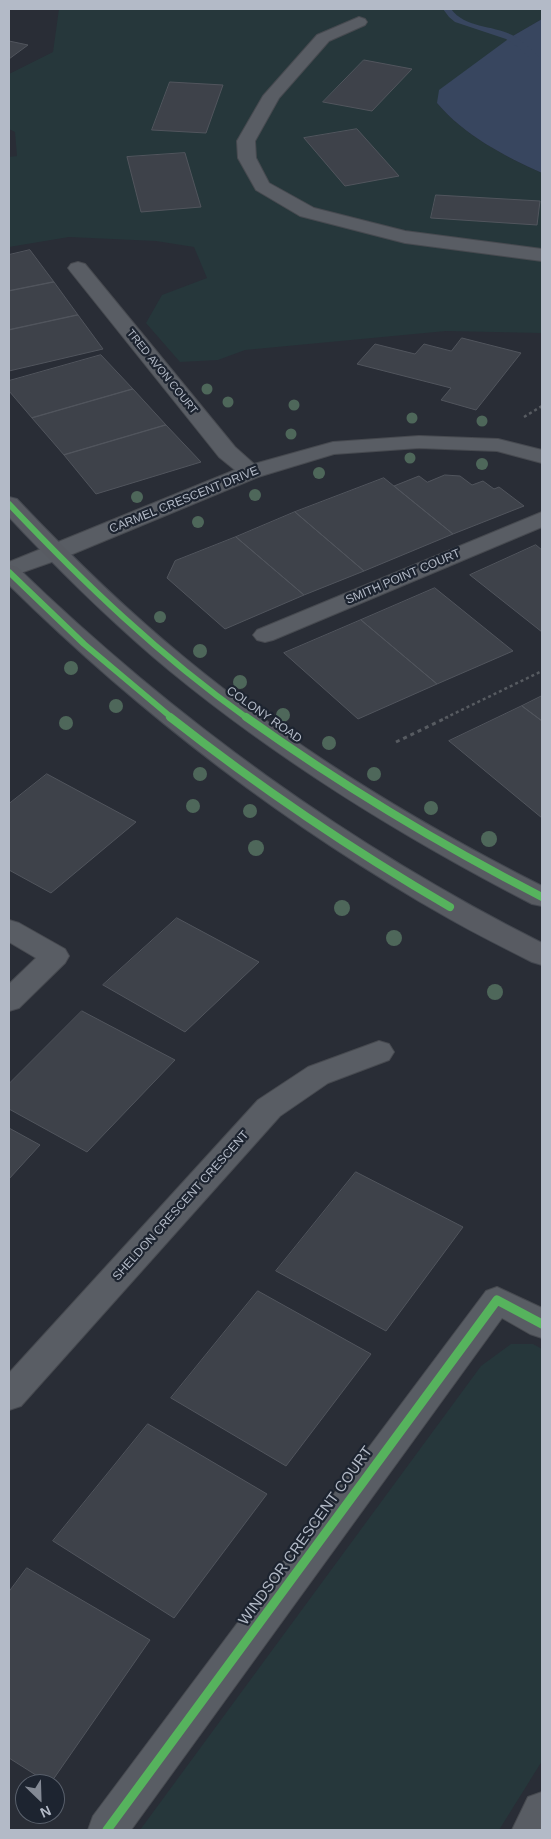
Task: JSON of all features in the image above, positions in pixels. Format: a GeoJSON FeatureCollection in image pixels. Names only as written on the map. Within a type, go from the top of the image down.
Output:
{"type":"FeatureCollection","features":[{"type":"Feature","properties":{"kind":"main road","name":"COLONY ROAD"},"geometry":{"type":"LineString","coordinates":[[9,504],[55,553],[148,639],[202,684],[262,729],[361,795],[474,863],[542,897]]}},
{"type":"Feature","properties":{"kind":"main road"},"geometry":{"type":"LineString","coordinates":[[9,571],[48,612],[141,694],[245,773],[334,837],[450,907],[542,955]]}},
{"type":"Feature","properties":{"kind":"street"},"geometry":{"type":"LineString","coordinates":[[359,22],[323,38],[272,96],[246,142],[247,158],[262,186],[307,212],[405,237],[542,254]]}},
{"type":"Feature","properties":{"kind":"street","name":"TRED AVON COURT"},"geometry":{"type":"LineString","coordinates":[[78,268],[227,452],[250,472]]}},
{"type":"Feature","properties":{"kind":"street","name":"CARMEL CRESCENT DRIVE"},"geometry":{"type":"LineString","coordinates":[[9,571],[250,472],[333,448],[419,442],[498,445],[542,457]]}},
{"type":"Feature","properties":{"kind":"street","name":"SMITH POINT COURT"},"geometry":{"type":"LineString","coordinates":[[264,635],[542,519]]}},
{"type":"Feature","properties":{"kind":"street"},"geometry":{"type":"LineString","coordinates":[[9,930],[55,956],[9,1001]]}},
{"type":"Feature","properties":{"kind":"street","name":"SHELDON CRESCENT CRESCENT"},"geometry":{"type":"LineString","coordinates":[[9,1396],[269,1108],[318,1075],[379,1052]]}},
{"type":"Feature","properties":{"kind":"street","name":"WINDSOR CRESCENT COURT"},"geometry":{"type":"LineString","coordinates":[[107,1830],[497,1300],[542,1324]]}},
{"type":"Feature","properties":{"kind":"street"},"geometry":{"type":"LineString","coordinates":[[531,1830],[542,1811]]}},
{"type":"Feature","properties":{"kind":"path"},"geometry":{"type":"LineString","coordinates":[[396,742],[542,671]]}},
{"type":"Feature","properties":{"kind":"shaded area"},"geometry":{"type":"Polygon","coordinates":[[[59,9],[542,9],[542,19],[511,37],[437,103],[459,125],[485,144],[542,173],[542,333],[446,331],[245,350],[218,360],[180,362],[146,323],[162,295],[207,278],[194,247],[156,241],[69,237],[9,247],[9,157],[17,156],[15,132],[9,129],[9,74],[53,52],[59,9]]]}},
{"type":"Feature","properties":{"kind":"shaded area"},"geometry":{"type":"Polygon","coordinates":[[[511,1344],[533,1344],[542,1349],[542,1761],[499,1830],[140,1830],[481,1366],[511,1344]]]}},
{"type":"Feature","properties":{"kind":"water"},"geometry":{"type":"Polygon","coordinates":[[[542,19],[542,173],[485,144],[459,125],[437,103],[439,90],[511,37],[542,19]]]}},
{"type":"Feature","properties":{"kind":"building"},"geometry":{"type":"Polygon","coordinates":[[[9,41],[28,45],[9,59],[9,41]]]}},
{"type":"Feature","properties":{"kind":"building"},"geometry":{"type":"Polygon","coordinates":[[[364,60],[412,69],[372,111],[323,102],[364,60]]]}},
{"type":"Feature","properties":{"kind":"building"},"geometry":{"type":"Polygon","coordinates":[[[170,82],[223,85],[206,133],[152,130],[170,82]]]}},
{"type":"Feature","properties":{"kind":"building"},"geometry":{"type":"Polygon","coordinates":[[[357,129],[399,176],[345,186],[304,138],[357,129]]]}},
{"type":"Feature","properties":{"kind":"building"},"geometry":{"type":"Polygon","coordinates":[[[185,153],[201,207],[141,212],[127,157],[185,153]]]}},
{"type":"Feature","properties":{"kind":"building"},"geometry":{"type":"Polygon","coordinates":[[[436,195],[540,201],[537,225],[431,218],[436,195]]]}},
{"type":"Feature","properties":{"kind":"building"},"geometry":{"type":"Polygon","coordinates":[[[30,250],[54,282],[9,291],[9,255],[30,250]]]}},
{"type":"Feature","properties":{"kind":"building"},"geometry":{"type":"Polygon","coordinates":[[[54,282],[78,315],[9,330],[9,291],[54,282]]]}},
{"type":"Feature","properties":{"kind":"building"},"geometry":{"type":"Polygon","coordinates":[[[78,315],[103,349],[9,371],[9,330],[78,315]]]}},
{"type":"Feature","properties":{"kind":"building"},"geometry":{"type":"Polygon","coordinates":[[[462,338],[521,353],[476,410],[441,400],[451,388],[357,364],[375,344],[415,354],[424,344],[451,351],[462,338]]]}},
{"type":"Feature","properties":{"kind":"building"},"geometry":{"type":"Polygon","coordinates":[[[101,355],[133,389],[32,418],[9,391],[9,381],[101,355]]]}},
{"type":"Feature","properties":{"kind":"building"},"geometry":{"type":"Polygon","coordinates":[[[133,389],[166,425],[64,455],[32,418],[133,389]]]}},
{"type":"Feature","properties":{"kind":"building"},"geometry":{"type":"Polygon","coordinates":[[[166,425],[201,462],[96,494],[64,455],[166,425]]]}},
{"type":"Feature","properties":{"kind":"building"},"geometry":{"type":"Polygon","coordinates":[[[445,475],[460,476],[472,485],[483,481],[494,489],[499,487],[524,506],[453,534],[394,486],[419,476],[427,482],[445,475]]]}},
{"type":"Feature","properties":{"kind":"building"},"geometry":{"type":"Polygon","coordinates":[[[384,478],[453,534],[364,571],[295,512],[384,478]]]}},
{"type":"Feature","properties":{"kind":"building"},"geometry":{"type":"Polygon","coordinates":[[[295,512],[364,571],[304,595],[236,537],[295,512]]]}},
{"type":"Feature","properties":{"kind":"building"},"geometry":{"type":"Polygon","coordinates":[[[236,537],[304,595],[225,629],[167,578],[175,561],[236,537]]]}},
{"type":"Feature","properties":{"kind":"building"},"geometry":{"type":"Polygon","coordinates":[[[536,545],[542,550],[542,632],[470,575],[536,545]]]}},
{"type":"Feature","properties":{"kind":"building"},"geometry":{"type":"Polygon","coordinates":[[[435,588],[513,651],[437,684],[361,620],[435,588]]]}},
{"type":"Feature","properties":{"kind":"building"},"geometry":{"type":"Polygon","coordinates":[[[361,620],[437,684],[358,719],[284,653],[361,620]]]}},
{"type":"Feature","properties":{"kind":"building"},"geometry":{"type":"Polygon","coordinates":[[[542,696],[542,721],[522,706],[542,696]]]}},
{"type":"Feature","properties":{"kind":"building"},"geometry":{"type":"Polygon","coordinates":[[[522,706],[542,721],[542,818],[449,741],[522,706]]]}},
{"type":"Feature","properties":{"kind":"building"},"geometry":{"type":"Polygon","coordinates":[[[47,774],[136,822],[51,893],[9,870],[9,804],[47,774]]]}},
{"type":"Feature","properties":{"kind":"building"},"geometry":{"type":"Polygon","coordinates":[[[177,918],[259,962],[185,1032],[103,985],[177,918]]]}},
{"type":"Feature","properties":{"kind":"building"},"geometry":{"type":"Polygon","coordinates":[[[82,1011],[175,1060],[87,1152],[9,1109],[9,1084],[82,1011]]]}},
{"type":"Feature","properties":{"kind":"building"},"geometry":{"type":"Polygon","coordinates":[[[9,1128],[40,1145],[9,1179],[9,1128]]]}},
{"type":"Feature","properties":{"kind":"building"},"geometry":{"type":"Polygon","coordinates":[[[356,1172],[463,1227],[386,1331],[276,1271],[356,1172]]]}},
{"type":"Feature","properties":{"kind":"building"},"geometry":{"type":"Polygon","coordinates":[[[258,1291],[371,1354],[286,1466],[171,1398],[258,1291]]]}},
{"type":"Feature","properties":{"kind":"building"},"geometry":{"type":"Polygon","coordinates":[[[148,1424],[267,1494],[174,1618],[53,1541],[148,1424]]]}},
{"type":"Feature","properties":{"kind":"building"},"geometry":{"type":"Polygon","coordinates":[[[27,1568],[150,1640],[57,1774],[34,1774],[9,1758],[9,1592],[27,1568]]]}},
{"type":"Feature","properties":{"kind":"waterway"},"geometry":{"type":"LineString","coordinates":[[447,9],[458,21],[509,37],[522,46],[542,65]]}},
{"type":"Feature","properties":{"kind":"cycle path"},"geometry":{"type":"LineString","coordinates":[[9,504],[78,575],[127,621],[177,664],[243,715],[367,799],[454,850],[542,897]]}},
{"type":"Feature","properties":{"kind":"cycle path"},"geometry":{"type":"LineString","coordinates":[[9,572],[84,644],[206,745],[334,836],[450,907]]}},
{"type":"Feature","properties":{"kind":"cycle path"},"geometry":{"type":"LineString","coordinates":[[107,1830],[497,1300],[542,1324]]}}]}
